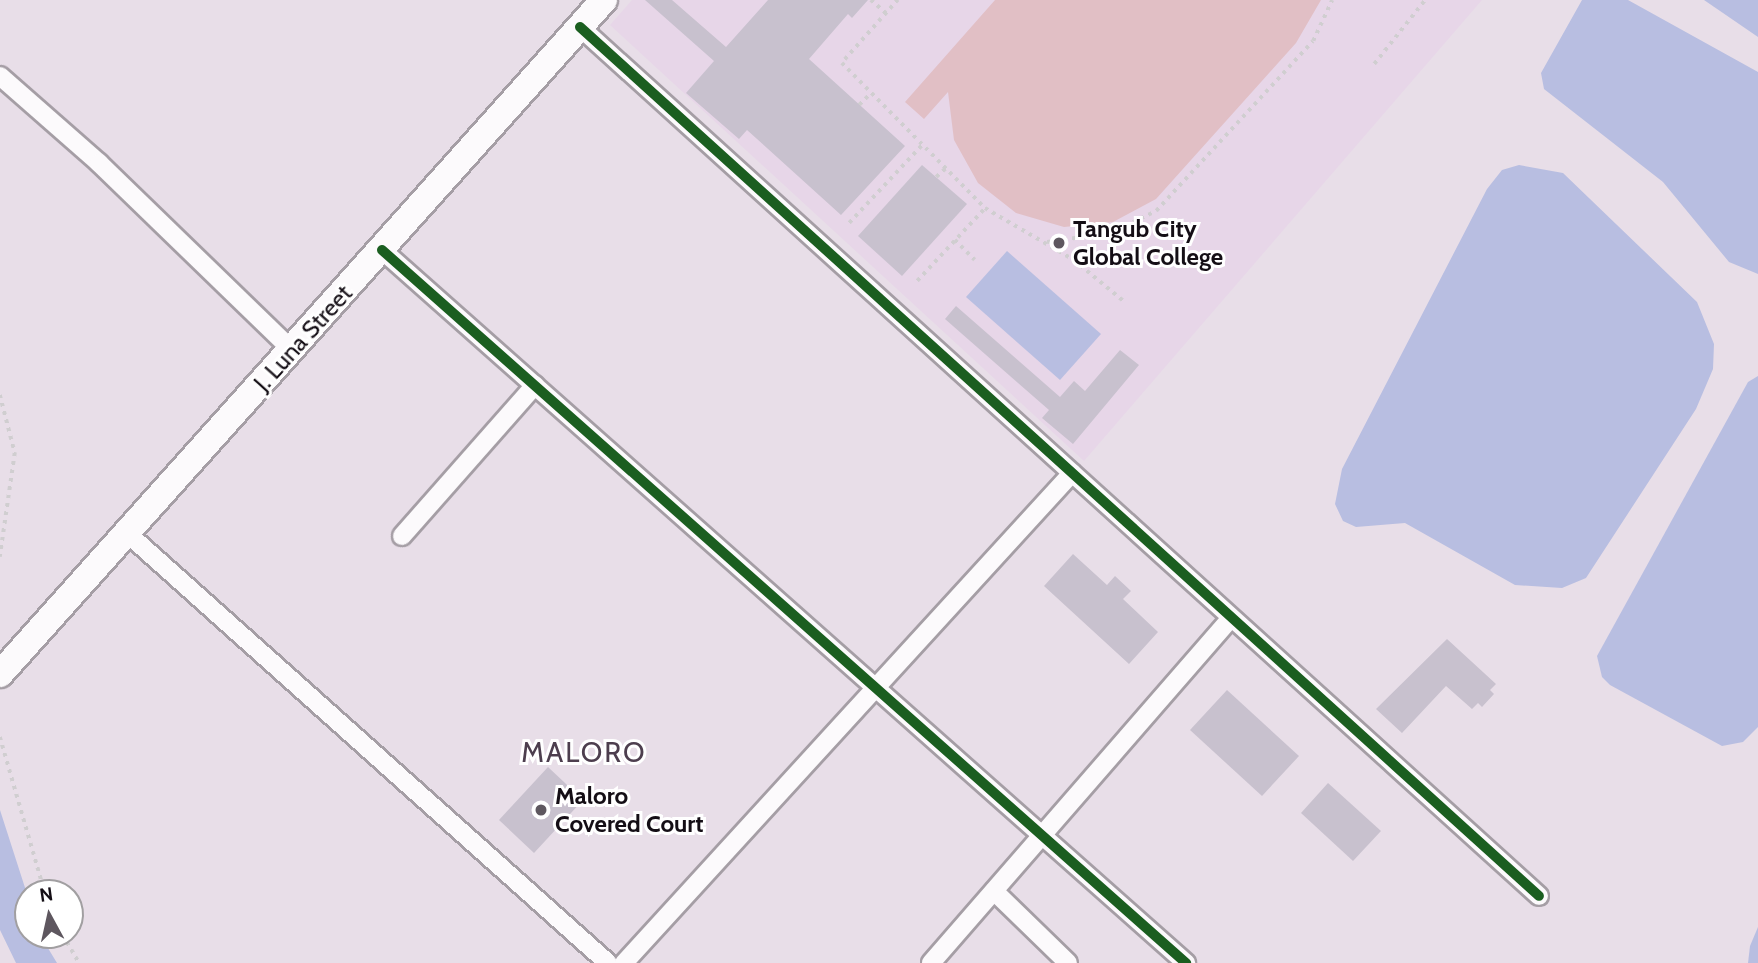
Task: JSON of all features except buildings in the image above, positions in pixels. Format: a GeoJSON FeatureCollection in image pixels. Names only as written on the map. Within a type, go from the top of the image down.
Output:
{"type":"FeatureCollection","features":[{"type":"Feature","properties":{"kind":"street","name":"J. Luna Street"},"geometry":{"type":"LineString","coordinates":[[0,674],[604,0]]}},
{"type":"Feature","properties":{"kind":"street"},"geometry":{"type":"LineString","coordinates":[[580,27],[1539,897]]}},
{"type":"Feature","properties":{"kind":"street"},"geometry":{"type":"LineString","coordinates":[[0,76],[99,163],[292,350]]}},
{"type":"Feature","properties":{"kind":"street"},"geometry":{"type":"LineString","coordinates":[[382,250],[1044,833],[1186,963]]}},
{"type":"Feature","properties":{"kind":"street"},"geometry":{"type":"LineString","coordinates":[[402,536],[535,385]]}},
{"type":"Feature","properties":{"kind":"street"},"geometry":{"type":"LineString","coordinates":[[624,963],[1072,473]]}},
{"type":"Feature","properties":{"kind":"street"},"geometry":{"type":"LineString","coordinates":[[127,533],[608,963]]}},
{"type":"Feature","properties":{"kind":"street"},"geometry":{"type":"LineString","coordinates":[[931,963],[1231,618]]}},
{"type":"Feature","properties":{"kind":"street"},"geometry":{"type":"LineString","coordinates":[[994,891],[1068,963]]}},
{"type":"Feature","properties":{"kind":"path"},"geometry":{"type":"LineString","coordinates":[[871,0],[886,13]]}},
{"type":"Feature","properties":{"kind":"path"},"geometry":{"type":"LineString","coordinates":[[898,0],[842,63],[985,208],[1045,242],[1098,277],[1126,303]]}},
{"type":"Feature","properties":{"kind":"path"},"geometry":{"type":"LineString","coordinates":[[1045,242],[1110,233],[1156,211],[1313,41],[1332,0]]}},
{"type":"Feature","properties":{"kind":"path"},"geometry":{"type":"LineString","coordinates":[[1374,64],[1424,0]]}},
{"type":"Feature","properties":{"kind":"path"},"geometry":{"type":"LineString","coordinates":[[859,105],[871,93]]}},
{"type":"Feature","properties":{"kind":"path"},"geometry":{"type":"LineString","coordinates":[[849,223],[922,145]]}},
{"type":"Feature","properties":{"kind":"path"},"geometry":{"type":"LineString","coordinates":[[936,177],[946,168]]}},
{"type":"Feature","properties":{"kind":"path"},"geometry":{"type":"LineString","coordinates":[[916,281],[985,208]]}},
{"type":"Feature","properties":{"kind":"path"},"geometry":{"type":"LineString","coordinates":[[955,240],[975,260]]}},
{"type":"Feature","properties":{"kind":"path"},"geometry":{"type":"LineString","coordinates":[[0,395],[15,453],[0,558]]}},
{"type":"Feature","properties":{"kind":"path"},"geometry":{"type":"LineString","coordinates":[[0,737],[41,879]]}},
{"type":"Feature","properties":{"kind":"shaded area","name":"Tangub City Global College"},"geometry":{"type":"Polygon","coordinates":[[[632,0],[1482,0],[1084,461],[610,25],[632,0]]]}},
{"type":"Feature","properties":{"kind":"shaded area"},"geometry":{"type":"Polygon","coordinates":[[[995,0],[1321,0],[1296,43],[1156,199],[1113,222],[1064,227],[1016,213],[978,183],[954,140],[948,92],[924,119],[905,102],[995,0]]]}},
{"type":"Feature","properties":{"kind":"water"},"geometry":{"type":"Polygon","coordinates":[[[1582,0],[1628,0],[1758,72],[1758,274],[1729,262],[1663,182],[1544,89],[1541,73],[1582,0]]]}},
{"type":"Feature","properties":{"kind":"water"},"geometry":{"type":"Polygon","coordinates":[[[1704,0],[1758,0],[1758,37],[1704,0]]]}},
{"type":"Feature","properties":{"kind":"water"},"geometry":{"type":"Polygon","coordinates":[[[1519,165],[1563,173],[1697,302],[1714,344],[1713,369],[1696,409],[1586,578],[1562,588],[1515,585],[1405,523],[1356,527],[1343,521],[1335,504],[1342,469],[1487,189],[1502,170],[1519,165]]]}},
{"type":"Feature","properties":{"kind":"water"},"geometry":{"type":"Polygon","coordinates":[[[1007,251],[1101,334],[1060,380],[966,297],[1007,251]]]}},
{"type":"Feature","properties":{"kind":"water"},"geometry":{"type":"Polygon","coordinates":[[[1758,376],[1758,727],[1743,742],[1722,746],[1610,685],[1602,677],[1597,656],[1748,382],[1758,376]]]}},
{"type":"Feature","properties":{"kind":"water"},"geometry":{"type":"Polygon","coordinates":[[[0,810],[22,879],[14,879],[14,949],[48,949],[57,963],[16,963],[0,930],[0,810]]]}},
{"type":"Feature","properties":{"kind":"water"},"geometry":{"type":"Polygon","coordinates":[[[1758,927],[1758,963],[1748,963],[1750,946],[1758,927]]]}},
{"type":"Feature","properties":{"kind":"cycle path"},"geometry":{"type":"LineString","coordinates":[[580,27],[1539,896]]}},
{"type":"Feature","properties":{"kind":"cycle path"},"geometry":{"type":"LineString","coordinates":[[382,250],[1186,963]]}},
{"type":"Feature","properties":{"kind":"place","name":"Tangub City Global College"},"geometry":{"type":"Point","coordinates":[1059,243]}},
{"type":"Feature","properties":{"kind":"place","name":"Maloro Covered Court"},"geometry":{"type":"Point","coordinates":[541,810]}},
{"type":"Feature","properties":{"kind":"district","name":"MALORO"},"geometry":{"type":"Point","coordinates":[584,752]}}]}
